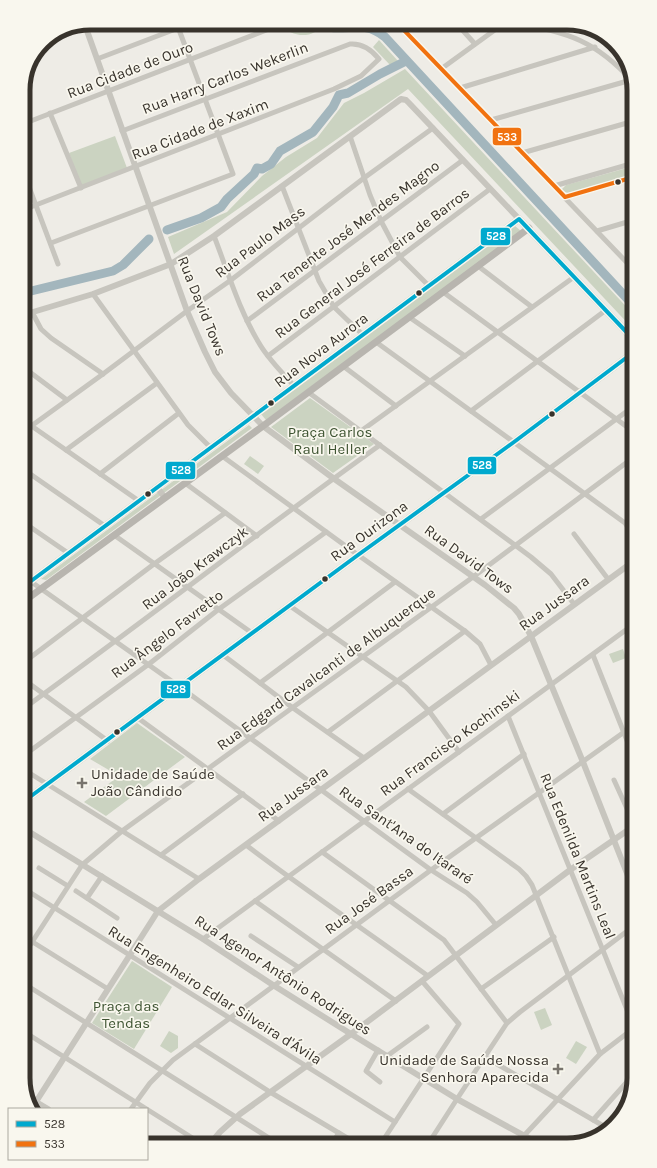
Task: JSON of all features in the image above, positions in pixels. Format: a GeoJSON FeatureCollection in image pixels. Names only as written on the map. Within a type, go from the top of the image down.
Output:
{"type":"FeatureCollection","features":[{"type":"Feature","properties":{"kind":"main road"},"geometry":{"type":"LineString","coordinates":[[520,219],[627,332]]}},
{"type":"Feature","properties":{"kind":"main road","name":"Rua Nova Aurora"},"geometry":{"type":"LineString","coordinates":[[30,581],[520,219]]}},
{"type":"Feature","properties":{"kind":"main road","name":"Rua Nova Aurora"},"geometry":{"type":"LineString","coordinates":[[30,597],[263,426],[529,228]]}},
{"type":"Feature","properties":{"kind":"main road","name":"Rua Ourizona"},"geometry":{"type":"LineString","coordinates":[[30,797],[108,741],[358,555],[400,526],[627,357]]}},
{"type":"Feature","properties":{"kind":"main road"},"geometry":{"type":"LineString","coordinates":[[325,363],[325,369],[334,373]]}},
{"type":"Feature","properties":{"kind":"main road"},"geometry":{"type":"LineString","coordinates":[[314,371],[322,374],[324,380]]}},
{"type":"Feature","properties":{"kind":"street","name":"Rua David Tows"},"geometry":{"type":"LineString","coordinates":[[86,30],[187,311],[204,352],[215,372],[231,393],[263,426],[400,526],[473,576],[520,614],[551,684],[627,874]]}},
{"type":"Feature","properties":{"kind":"street"},"geometry":{"type":"LineString","coordinates":[[97,59],[171,30]]}},
{"type":"Feature","properties":{"kind":"street"},"geometry":{"type":"LineString","coordinates":[[51,243],[233,174],[180,30]]}},
{"type":"Feature","properties":{"kind":"street","name":"Rua Cidade de Ouro"},"geometry":{"type":"LineString","coordinates":[[30,121],[262,30]]}},
{"type":"Feature","properties":{"kind":"street"},"geometry":{"type":"LineString","coordinates":[[404,30],[627,263]]}},
{"type":"Feature","properties":{"kind":"street"},"geometry":{"type":"LineString","coordinates":[[463,30],[476,44]]}},
{"type":"Feature","properties":{"kind":"street"},"geometry":{"type":"LineString","coordinates":[[441,69],[494,30]]}},
{"type":"Feature","properties":{"kind":"street"},"geometry":{"type":"LineString","coordinates":[[550,30],[573,37],[595,48],[613,61],[625,73]]}},
{"type":"Feature","properties":{"kind":"street","name":"Rua Harry Carlos Wekerlin"},"geometry":{"type":"LineString","coordinates":[[122,131],[350,44],[357,43],[372,50],[379,59]]}},
{"type":"Feature","properties":{"kind":"street"},"geometry":{"type":"LineString","coordinates":[[460,88],[595,48]]}},
{"type":"Feature","properties":{"kind":"street","name":"Rua Cidade de Xaxim"},"geometry":{"type":"LineString","coordinates":[[30,207],[135,168],[334,89],[361,76],[379,59]]}},
{"type":"Feature","properties":{"kind":"street"},"geometry":{"type":"LineString","coordinates":[[491,120],[626,83]]}},
{"type":"Feature","properties":{"kind":"street"},"geometry":{"type":"LineString","coordinates":[[103,374],[50,338],[41,329],[32,312],[93,294],[171,264],[214,236],[401,99],[406,100],[520,219]]}},
{"type":"Feature","properties":{"kind":"street"},"geometry":{"type":"LineString","coordinates":[[50,113],[80,188]]}},
{"type":"Feature","properties":{"kind":"street"},"geometry":{"type":"LineString","coordinates":[[522,153],[627,123]]}},
{"type":"Feature","properties":{"kind":"street","name":"Rua Paulo Mass"},"geometry":{"type":"LineString","coordinates":[[31,425],[231,280],[364,178],[433,128]]}},
{"type":"Feature","properties":{"kind":"street"},"geometry":{"type":"LineString","coordinates":[[350,136],[364,178],[381,221],[400,257],[429,286]]}},
{"type":"Feature","properties":{"kind":"street","name":"Rua Tenente José Mendes Magno"},"geometry":{"type":"LineString","coordinates":[[247,321],[463,160]]}},
{"type":"Feature","properties":{"kind":"street"},"geometry":{"type":"LineString","coordinates":[[554,186],[627,165]]}},
{"type":"Feature","properties":{"kind":"street"},"geometry":{"type":"LineString","coordinates":[[565,198],[627,179]]}},
{"type":"Feature","properties":{"kind":"street"},"geometry":{"type":"LineString","coordinates":[[282,186],[315,271],[326,294],[334,307],[363,335]]}},
{"type":"Feature","properties":{"kind":"street"},"geometry":{"type":"LineString","coordinates":[[30,189],[58,264]]}},
{"type":"Feature","properties":{"kind":"street","name":"Rua General José Ferreira de Barros"},"geometry":{"type":"LineString","coordinates":[[268,356],[490,189]]}},
{"type":"Feature","properties":{"kind":"street"},"geometry":{"type":"LineString","coordinates":[[597,231],[627,222]]}},
{"type":"Feature","properties":{"kind":"street"},"geometry":{"type":"LineString","coordinates":[[214,236],[247,321],[259,344],[294,386]]}},
{"type":"Feature","properties":{"kind":"street"},"geometry":{"type":"LineString","coordinates":[[478,266],[532,307]]}},
{"type":"Feature","properties":{"kind":"street"},"geometry":{"type":"LineString","coordinates":[[361,431],[574,277]]}},
{"type":"Feature","properties":{"kind":"street"},"geometry":{"type":"LineString","coordinates":[[443,292],[627,427]]}},
{"type":"Feature","properties":{"kind":"street"},"geometry":{"type":"LineString","coordinates":[[93,294],[133,352],[188,425],[210,448]]}},
{"type":"Feature","properties":{"kind":"street"},"geometry":{"type":"LineString","coordinates":[[471,411],[606,310]]}},
{"type":"Feature","properties":{"kind":"street"},"geometry":{"type":"LineString","coordinates":[[409,317],[465,356]]}},
{"type":"Feature","properties":{"kind":"street"},"geometry":{"type":"LineString","coordinates":[[376,342],[514,442],[627,528]]}},
{"type":"Feature","properties":{"kind":"street"},"geometry":{"type":"LineString","coordinates":[[343,366],[396,406]]}},
{"type":"Feature","properties":{"kind":"street"},"geometry":{"type":"LineString","coordinates":[[30,371],[67,400]]}},
{"type":"Feature","properties":{"kind":"street"},"geometry":{"type":"LineString","coordinates":[[66,450],[157,383]]}},
{"type":"Feature","properties":{"kind":"street"},"geometry":{"type":"LineString","coordinates":[[308,392],[515,545],[551,574],[574,604]]}},
{"type":"Feature","properties":{"kind":"street"},"geometry":{"type":"LineString","coordinates":[[481,519],[627,412]]}},
{"type":"Feature","properties":{"kind":"street"},"geometry":{"type":"LineString","coordinates":[[100,474],[179,413]]}},
{"type":"Feature","properties":{"kind":"street"},"geometry":{"type":"LineString","coordinates":[[31,425],[139,501]]}},
{"type":"Feature","properties":{"kind":"street","name":"Rua João Krawczyk"},"geometry":{"type":"LineString","coordinates":[[30,704],[116,642],[380,445]]}},
{"type":"Feature","properties":{"kind":"street"},"geometry":{"type":"LineString","coordinates":[[222,456],[293,509],[465,631],[480,644],[491,665]]}},
{"type":"Feature","properties":{"kind":"street","name":"Rua Edgard Cavalcanti de Albuquerque"},"geometry":{"type":"LineString","coordinates":[[30,945],[82,864],[122,831],[363,657],[627,462]]}},
{"type":"Feature","properties":{"kind":"street"},"geometry":{"type":"LineString","coordinates":[[30,474],[105,526]]}},
{"type":"Feature","properties":{"kind":"street"},"geometry":{"type":"LineString","coordinates":[[185,483],[257,536]]}},
{"type":"Feature","properties":{"kind":"street"},"geometry":{"type":"LineString","coordinates":[[157,487],[165,498]]}},
{"type":"Feature","properties":{"kind":"street"},"geometry":{"type":"LineString","coordinates":[[30,658],[154,564],[225,513]]}},
{"type":"Feature","properties":{"kind":"street"},"geometry":{"type":"LineString","coordinates":[[30,527],[68,553]]}},
{"type":"Feature","properties":{"kind":"street","name":"Rua Ângelo Favretto"},"geometry":{"type":"LineString","coordinates":[[30,751],[149,664],[219,609],[326,532]]}},
{"type":"Feature","properties":{"kind":"street"},"geometry":{"type":"LineString","coordinates":[[574,534],[608,579]]}},
{"type":"Feature","properties":{"kind":"street"},"geometry":{"type":"LineString","coordinates":[[114,535],[252,633]]}},
{"type":"Feature","properties":{"kind":"street","name":"Rua Jussara"},"geometry":{"type":"LineString","coordinates":[[36,1102],[158,911],[199,879],[627,567]]}},
{"type":"Feature","properties":{"kind":"street","name":"Rua Sant'Ana do Itararé"},"geometry":{"type":"LineString","coordinates":[[30,581],[180,686],[431,870],[467,893],[477,902],[496,925]]}},
{"type":"Feature","properties":{"kind":"street"},"geometry":{"type":"LineString","coordinates":[[260,683],[395,582]]}},
{"type":"Feature","properties":{"kind":"street"},"geometry":{"type":"LineString","coordinates":[[290,606],[398,681],[416,697],[459,752]]}},
{"type":"Feature","properties":{"kind":"street","name":"Rua Francisco Kochinski"},"geometry":{"type":"LineString","coordinates":[[203,939],[627,629]]}},
{"type":"Feature","properties":{"kind":"street"},"geometry":{"type":"LineString","coordinates":[[328,732],[465,631]]}},
{"type":"Feature","properties":{"kind":"street"},"geometry":{"type":"LineString","coordinates":[[223,655],[293,708],[364,758]]}},
{"type":"Feature","properties":{"kind":"street"},"geometry":{"type":"LineString","coordinates":[[593,655],[627,740]]}},
{"type":"Feature","properties":{"kind":"street"},"geometry":{"type":"LineString","coordinates":[[30,684],[108,741]]}},
{"type":"Feature","properties":{"kind":"street","name":"Rua Edenilda Martins Leal"},"geometry":{"type":"LineString","coordinates":[[508,716],[627,1010]]}},
{"type":"Feature","properties":{"kind":"street"},"geometry":{"type":"LineString","coordinates":[[138,718],[209,768],[279,821]]}},
{"type":"Feature","properties":{"kind":"street","name":"Rua José Bassa"},"geometry":{"type":"LineString","coordinates":[[132,1108],[161,1071],[195,1044],[389,900],[627,730]]}},
{"type":"Feature","properties":{"kind":"street"},"geometry":{"type":"LineString","coordinates":[[443,814],[524,754]]}},
{"type":"Feature","properties":{"kind":"street"},"geometry":{"type":"LineString","coordinates":[[30,774],[199,879]]}},
{"type":"Feature","properties":{"kind":"street"},"geometry":{"type":"LineString","coordinates":[[614,780],[627,809]]}},
{"type":"Feature","properties":{"kind":"street"},"geometry":{"type":"LineString","coordinates":[[408,789],[526,876],[537,896],[600,1054]]}},
{"type":"Feature","properties":{"kind":"street"},"geometry":{"type":"LineString","coordinates":[[161,855],[243,794]]}},
{"type":"Feature","properties":{"kind":"street"},"geometry":{"type":"LineString","coordinates":[[215,1138],[236,1117],[457,956],[570,870],[627,831]]}},
{"type":"Feature","properties":{"kind":"street","name":"Rua Agenor Antônio Rodrigues"},"geometry":{"type":"LineString","coordinates":[[30,832],[203,939],[351,1034],[522,1138]]}},
{"type":"Feature","properties":{"kind":"street"},"geometry":{"type":"LineString","coordinates":[[246,845],[288,877],[357,924],[428,976]]}},
{"type":"Feature","properties":{"kind":"street"},"geometry":{"type":"LineString","coordinates":[[322,852],[444,940],[508,1023]]}},
{"type":"Feature","properties":{"kind":"street"},"geometry":{"type":"LineString","coordinates":[[39,868],[68,886]]}},
{"type":"Feature","properties":{"kind":"street"},"geometry":{"type":"LineString","coordinates":[[86,898],[102,876]]}},
{"type":"Feature","properties":{"kind":"street"},"geometry":{"type":"LineString","coordinates":[[76,891],[118,918]]}},
{"type":"Feature","properties":{"kind":"street","name":"Rua Engenheiro Edlar Silveira d'Ávila"},"geometry":{"type":"LineString","coordinates":[[30,893],[395,1122]]}},
{"type":"Feature","properties":{"kind":"street"},"geometry":{"type":"LineString","coordinates":[[255,901],[396,1001]]}},
{"type":"Feature","properties":{"kind":"street"},"geometry":{"type":"LineString","coordinates":[[432,1138],[508,1023],[520,1012],[627,931]]}},
{"type":"Feature","properties":{"kind":"street"},"geometry":{"type":"LineString","coordinates":[[251,936],[298,967]]}},
{"type":"Feature","properties":{"kind":"street"},"geometry":{"type":"LineString","coordinates":[[481,988],[554,937]]}},
{"type":"Feature","properties":{"kind":"street"},"geometry":{"type":"LineString","coordinates":[[32,942],[108,989]]}},
{"type":"Feature","properties":{"kind":"street"},"geometry":{"type":"LineString","coordinates":[[385,1138],[459,1024],[422,981]]}},
{"type":"Feature","properties":{"kind":"street"},"geometry":{"type":"LineString","coordinates":[[30,987],[269,1138]]}},
{"type":"Feature","properties":{"kind":"street"},"geometry":{"type":"LineString","coordinates":[[387,1056],[427,1027]]}},
{"type":"Feature","properties":{"kind":"street"},"geometry":{"type":"LineString","coordinates":[[522,1138],[600,1054],[627,1033]]}},
{"type":"Feature","properties":{"kind":"street"},"geometry":{"type":"LineString","coordinates":[[30,1035],[145,1108]]}},
{"type":"Feature","properties":{"kind":"street"},"geometry":{"type":"LineString","coordinates":[[195,1044],[270,1092],[347,1138]]}},
{"type":"Feature","properties":{"kind":"street"},"geometry":{"type":"LineString","coordinates":[[378,1050],[366,1072],[380,1082]]}},
{"type":"Feature","properties":{"kind":"street"},"geometry":{"type":"LineString","coordinates":[[485,1057],[603,1126]]}},
{"type":"Feature","properties":{"kind":"street"},"geometry":{"type":"LineString","coordinates":[[593,1120],[626,1082]]}},
{"type":"Feature","properties":{"kind":"street"},"geometry":{"type":"LineString","coordinates":[[36,1102],[46,1108]]}},
{"type":"Feature","properties":{"kind":"street"},"geometry":{"type":"LineString","coordinates":[[148,1110],[193,1138]]}},
{"type":"Feature","properties":{"kind":"street"},"geometry":{"type":"LineString","coordinates":[[336,1138],[339,1133]]}},
{"type":"Feature","properties":{"kind":"green space"},"geometry":{"type":"Polygon","coordinates":[[[285,30],[312,30],[315,32],[301,35],[285,30]]]}},
{"type":"Feature","properties":{"kind":"green space"},"geometry":{"type":"Polygon","coordinates":[[[379,40],[398,61],[390,65],[373,47],[379,40]]]}},
{"type":"Feature","properties":{"kind":"green space"},"geometry":{"type":"Polygon","coordinates":[[[405,69],[627,307],[627,323],[408,89],[174,254],[168,237],[227,212],[262,176],[286,157],[317,138],[344,103],[405,69]]]}},
{"type":"Feature","properties":{"kind":"green space"},"geometry":{"type":"Polygon","coordinates":[[[115,136],[127,168],[81,186],[69,153],[115,136]]]}},
{"type":"Feature","properties":{"kind":"green space"},"geometry":{"type":"Polygon","coordinates":[[[627,168],[627,176],[568,193],[562,191],[566,185],[627,168]]]}},
{"type":"Feature","properties":{"kind":"green space"},"geometry":{"type":"Polygon","coordinates":[[[515,226],[521,231],[266,420],[261,414],[515,226]]]}},
{"type":"Feature","properties":{"kind":"green space","name":"Praça Carlos Raul Heller"},"geometry":{"type":"Polygon","coordinates":[[[310,398],[374,444],[333,473],[271,427],[310,398]]]}},
{"type":"Feature","properties":{"kind":"green space"},"geometry":{"type":"Polygon","coordinates":[[[249,425],[252,428],[46,580],[41,579],[249,425]]]}},
{"type":"Feature","properties":{"kind":"green space"},"geometry":{"type":"Polygon","coordinates":[[[250,456],[264,466],[258,474],[244,464],[250,456]]]}},
{"type":"Feature","properties":{"kind":"green space"},"geometry":{"type":"Polygon","coordinates":[[[623,649],[626,658],[613,663],[609,654],[623,649]]]}},
{"type":"Feature","properties":{"kind":"green space"},"geometry":{"type":"Polygon","coordinates":[[[137,723],[185,757],[106,816],[84,802],[119,776],[90,759],[137,723]]]}},
{"type":"Feature","properties":{"kind":"green space","name":"Praça das Tendas"},"geometry":{"type":"Polygon","coordinates":[[[132,961],[172,987],[134,1049],[92,1023],[132,961]]]}},
{"type":"Feature","properties":{"kind":"green space"},"geometry":{"type":"Polygon","coordinates":[[[545,1008],[552,1025],[541,1030],[534,1012],[545,1008]]]}},
{"type":"Feature","properties":{"kind":"green space"},"geometry":{"type":"Polygon","coordinates":[[[169,1031],[178,1036],[178,1048],[171,1053],[160,1046],[169,1031]]]}},
{"type":"Feature","properties":{"kind":"green space"},"geometry":{"type":"Polygon","coordinates":[[[576,1041],[587,1047],[576,1064],[566,1058],[576,1041]]]}},
{"type":"Feature","properties":{"kind":"waterway"},"geometry":{"type":"LineString","coordinates":[[374,30],[385,37],[627,298]]}},
{"type":"Feature","properties":{"kind":"waterway"},"geometry":{"type":"LineString","coordinates":[[167,230],[201,218],[221,207],[227,199],[254,174],[257,168],[262,169],[271,164],[280,151],[313,132],[333,107],[339,95],[348,93],[406,61]]}},
{"type":"Feature","properties":{"kind":"waterway"},"geometry":{"type":"LineString","coordinates":[[30,291],[113,271],[123,265],[149,239]]}},
{"type":"Feature","properties":{"kind":"transit line","name":"533"},"geometry":{"type":"LineString","coordinates":[[404,30],[565,197],[627,179]]}},
{"type":"Feature","properties":{"kind":"transit line","name":"528"},"geometry":{"type":"LineString","coordinates":[[30,582],[519,219],[627,333]]}},
{"type":"Feature","properties":{"kind":"transit line","name":"528"},"geometry":{"type":"LineString","coordinates":[[30,797],[514,442],[627,357]]}},
{"type":"Feature","properties":{"kind":"place","name":"Unidade de Saúde João Cândido"},"geometry":{"type":"Point","coordinates":[82,783]}},
{"type":"Feature","properties":{"kind":"place","name":"Unidade de Saúde Nossa Senhora Aparecida"},"geometry":{"type":"Point","coordinates":[558,1069]}}]}
